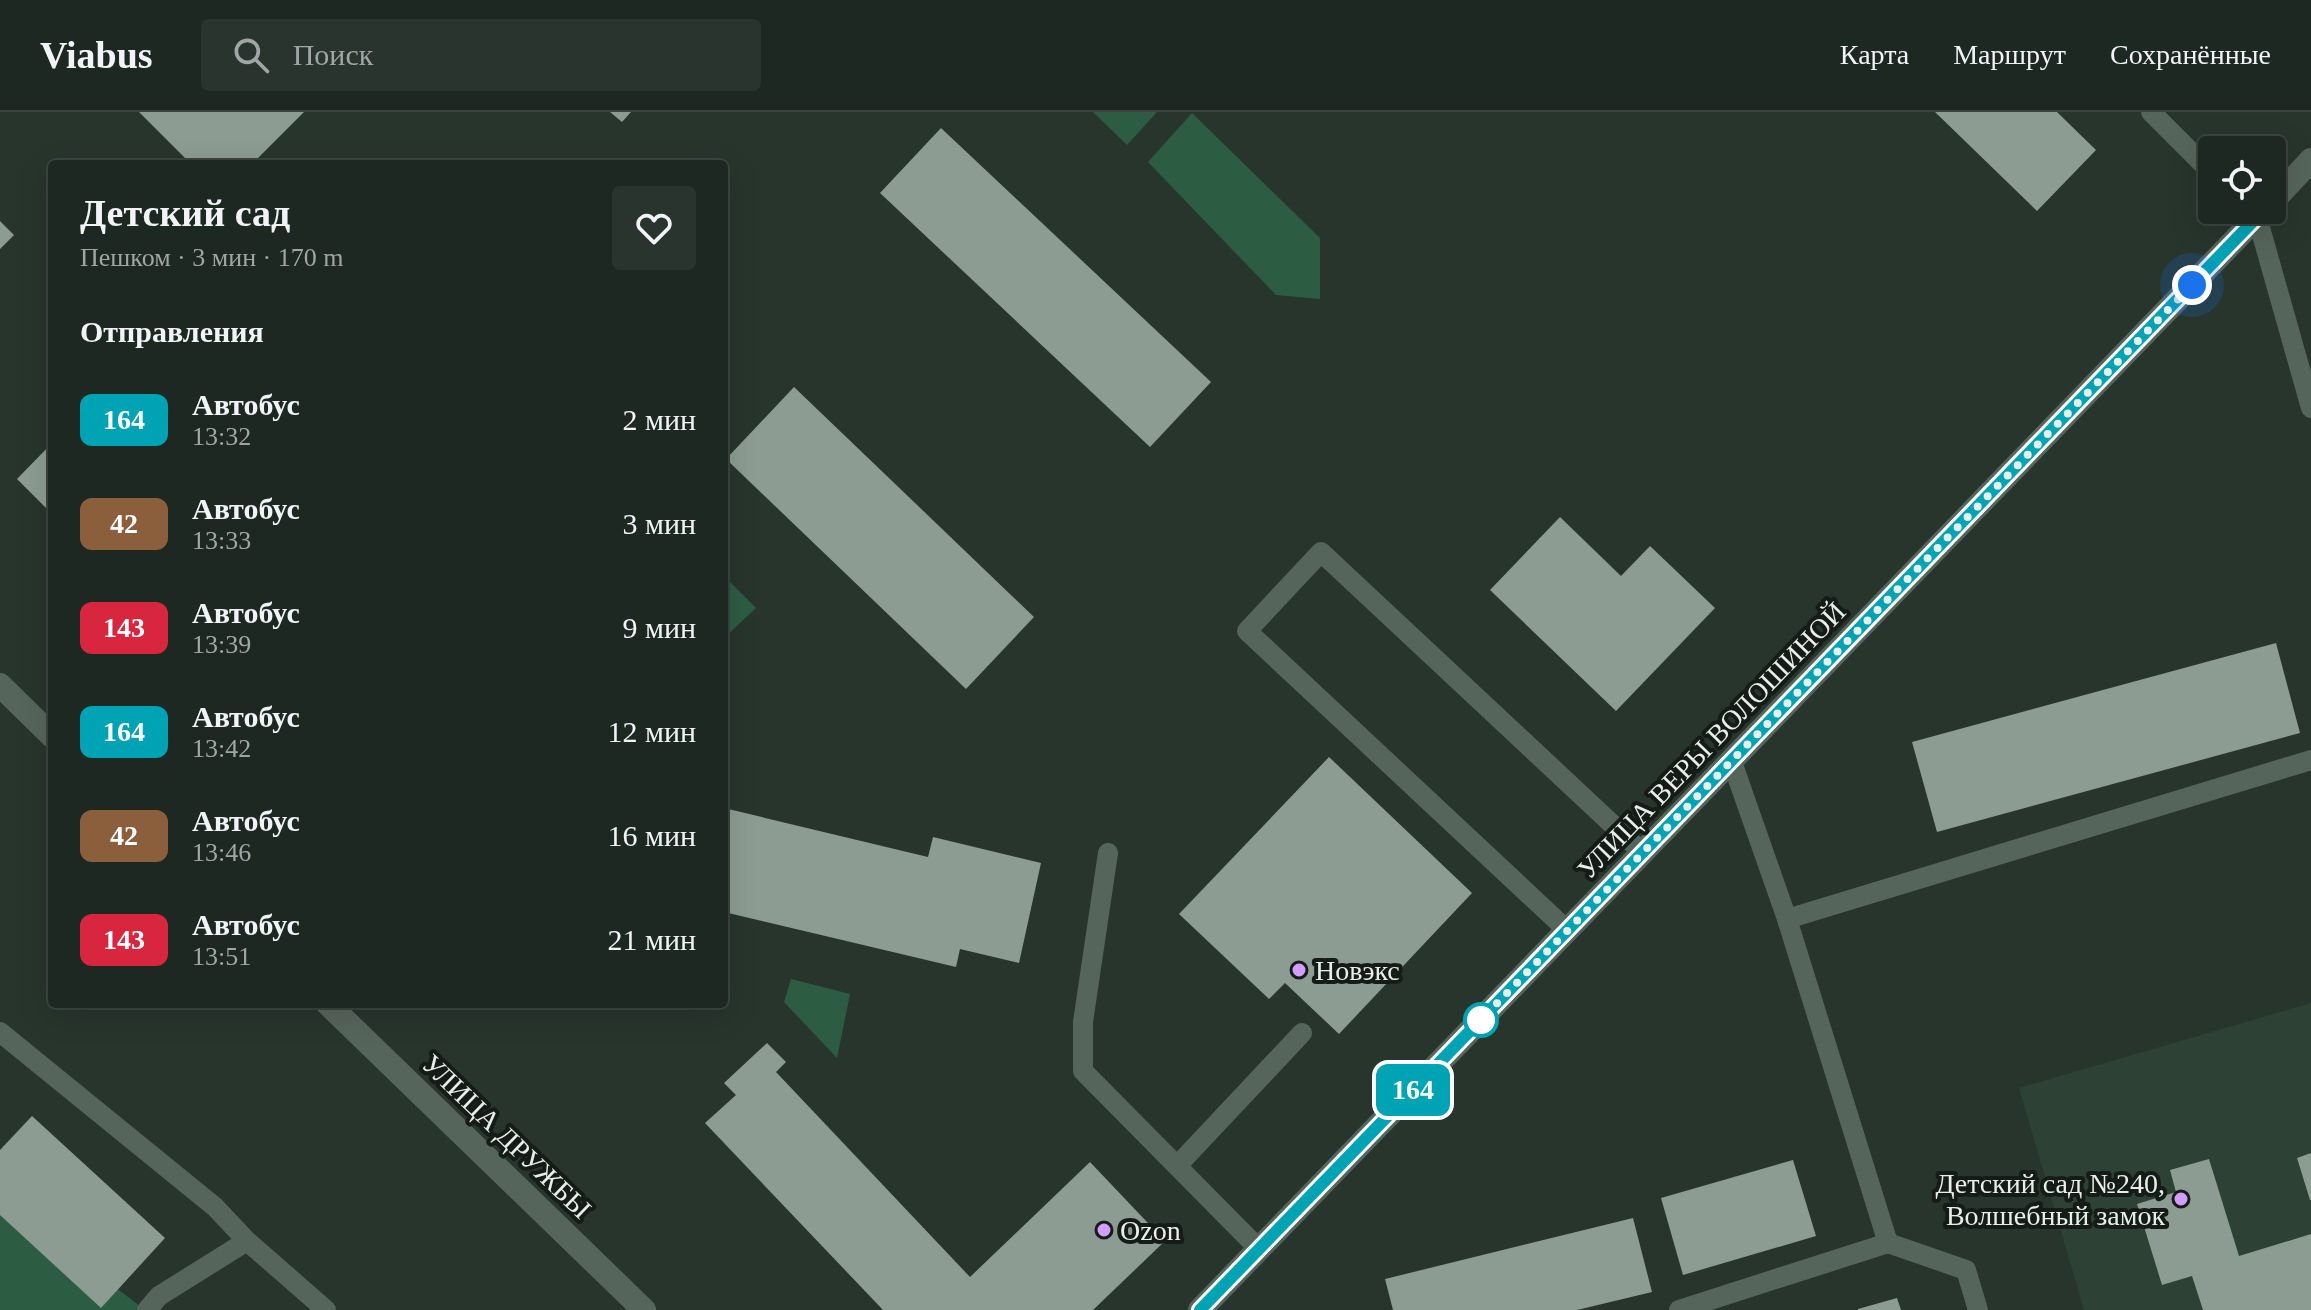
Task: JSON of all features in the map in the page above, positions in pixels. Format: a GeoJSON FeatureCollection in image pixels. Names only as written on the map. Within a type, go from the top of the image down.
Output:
{"type":"FeatureCollection","features":[{"type":"Feature","properties":{"kind":"street","name":"УЛИЦА ВЕРЫ ВОЛОШИНОЙ"},"geometry":{"type":"LineString","coordinates":[[2286,185],[2311,160]]}},
{"type":"Feature","properties":{"kind":"street","name":"УЛИЦА ВЕРЫ ВОЛОШИНОЙ"},"geometry":{"type":"LineString","coordinates":[[1200,1310],[1732,762],[2248,224]]}},
{"type":"Feature","properties":{"kind":"street"},"geometry":{"type":"LineString","coordinates":[[0,685],[48,732]]}},
{"type":"Feature","properties":{"kind":"street","name":"УЛИЦА ДРУЖБЫ"},"geometry":{"type":"LineString","coordinates":[[332,1008],[644,1310]]}},
{"type":"Feature","properties":{"kind":"lane"},"geometry":{"type":"LineString","coordinates":[[2151,112],[2198,159]]}},
{"type":"Feature","properties":{"kind":"lane"},"geometry":{"type":"LineString","coordinates":[[2265,224],[2311,408]]}},
{"type":"Feature","properties":{"kind":"lane"},"geometry":{"type":"LineString","coordinates":[[1568,931],[1247,631],[1321,552],[1643,853]]}},
{"type":"Feature","properties":{"kind":"lane"},"geometry":{"type":"LineString","coordinates":[[1787,919],[2311,760]]}},
{"type":"Feature","properties":{"kind":"lane"},"geometry":{"type":"LineString","coordinates":[[1732,762],[1787,919],[1888,1243]]}},
{"type":"Feature","properties":{"kind":"lane"},"geometry":{"type":"LineString","coordinates":[[1108,853],[1083,1022],[1083,1071],[1259,1249]]}},
{"type":"Feature","properties":{"kind":"lane"},"geometry":{"type":"LineString","coordinates":[[0,1032],[215,1207],[247,1241],[326,1310]]}},
{"type":"Feature","properties":{"kind":"lane"},"geometry":{"type":"LineString","coordinates":[[1177,1166],[1302,1033]]}},
{"type":"Feature","properties":{"kind":"lane"},"geometry":{"type":"LineString","coordinates":[[147,1310],[159,1296],[247,1241]]}},
{"type":"Feature","properties":{"kind":"lane"},"geometry":{"type":"LineString","coordinates":[[1679,1310],[1888,1243],[1966,1270],[1978,1310]]}},
{"type":"Feature","properties":{"kind":"shaded area","name":"Детский сад №240, Волшебный замок"},"geometry":{"type":"Polygon","coordinates":[[[2311,1003],[2311,1310],[2084,1310],[2019,1088],[2311,1003]]]}},
{"type":"Feature","properties":{"kind":"green space"},"geometry":{"type":"Polygon","coordinates":[[[1093,112],[1157,112],[1127,145],[1093,112]]]}},
{"type":"Feature","properties":{"kind":"green space"},"geometry":{"type":"Polygon","coordinates":[[[1192,113],[1320,238],[1320,299],[1276,295],[1148,162],[1192,113]]]}},
{"type":"Feature","properties":{"kind":"green space"},"geometry":{"type":"Polygon","coordinates":[[[728,580],[756,608],[728,634],[728,580]]]}},
{"type":"Feature","properties":{"kind":"green space"},"geometry":{"type":"Polygon","coordinates":[[[791,979],[850,994],[837,1058],[784,1002],[791,979]]]}},
{"type":"Feature","properties":{"kind":"green space"},"geometry":{"type":"Polygon","coordinates":[[[0,1173],[102,1277],[145,1310],[0,1310],[0,1173]]]}},
{"type":"Feature","properties":{"kind":"building"},"geometry":{"type":"Polygon","coordinates":[[[139,112],[304,112],[256,160],[187,160],[139,112]]]}},
{"type":"Feature","properties":{"kind":"building"},"geometry":{"type":"Polygon","coordinates":[[[610,112],[631,112],[622,122],[610,112]]]}},
{"type":"Feature","properties":{"kind":"building"},"geometry":{"type":"Polygon","coordinates":[[[1935,112],[2057,112],[2096,150],[2037,211],[1935,112]]]}},
{"type":"Feature","properties":{"kind":"building"},"geometry":{"type":"Polygon","coordinates":[[[941,128],[1211,382],[1150,447],[880,193],[941,128]]]}},
{"type":"Feature","properties":{"kind":"building"},"geometry":{"type":"Polygon","coordinates":[[[0,221],[14,235],[0,249],[0,221]]]}},
{"type":"Feature","properties":{"kind":"building"},"geometry":{"type":"Polygon","coordinates":[[[794,387],[1034,617],[966,689],[728,461],[728,457],[794,387]]]}},
{"type":"Feature","properties":{"kind":"building"},"geometry":{"type":"Polygon","coordinates":[[[48,447],[48,510],[17,479],[48,447]]]}},
{"type":"Feature","properties":{"kind":"building"},"geometry":{"type":"Polygon","coordinates":[[[1560,517],[1621,576],[1650,546],[1715,608],[1616,711],[1490,590],[1560,517]]]}},
{"type":"Feature","properties":{"kind":"building"},"geometry":{"type":"Polygon","coordinates":[[[2276,643],[2300,733],[1937,832],[1912,742],[2276,643]]]}},
{"type":"Feature","properties":{"kind":"building"},"geometry":{"type":"Polygon","coordinates":[[[1329,757],[1472,893],[1339,1034],[1285,983],[1269,999],[1179,914],[1329,757]]]}},
{"type":"Feature","properties":{"kind":"building"},"geometry":{"type":"Polygon","coordinates":[[[728,809],[928,857],[933,837],[1041,863],[1019,963],[960,949],[956,967],[728,913],[728,809]]]}},
{"type":"Feature","properties":{"kind":"building"},"geometry":{"type":"Polygon","coordinates":[[[767,1043],[786,1062],[776,1072],[970,1277],[1090,1162],[1165,1241],[1093,1310],[883,1310],[705,1123],[736,1095],[724,1083],[767,1043]]]}},
{"type":"Feature","properties":{"kind":"building"},"geometry":{"type":"Polygon","coordinates":[[[32,1116],[165,1238],[101,1308],[0,1215],[0,1150],[32,1116]]]}},
{"type":"Feature","properties":{"kind":"building"},"geometry":{"type":"Polygon","coordinates":[[[2311,1153],[2311,1200],[2310,1200],[2297,1158],[2311,1153]]]}},
{"type":"Feature","properties":{"kind":"building"},"geometry":{"type":"Polygon","coordinates":[[[2209,1159],[2239,1256],[2311,1234],[2311,1310],[2203,1310],[2192,1276],[2162,1285],[2137,1204],[2176,1192],[2170,1170],[2209,1159]]]}},
{"type":"Feature","properties":{"kind":"building"},"geometry":{"type":"Polygon","coordinates":[[[1793,1160],[1816,1236],[1683,1275],[1661,1198],[1793,1160]]]}},
{"type":"Feature","properties":{"kind":"building"},"geometry":{"type":"Polygon","coordinates":[[[1633,1218],[1652,1292],[1577,1310],[1393,1310],[1385,1279],[1633,1218]]]}},
{"type":"Feature","properties":{"kind":"building"},"geometry":{"type":"Polygon","coordinates":[[[1897,1298],[1901,1310],[1858,1310],[1858,1309],[1897,1298]]]}},
{"type":"Feature","properties":{"kind":"bus line","name":"164"},"geometry":{"type":"LineString","coordinates":[[1200,1310],[2251,224]]}},
{"type":"Feature","properties":{"kind":"place","name":"Новэкс"},"geometry":{"type":"Point","coordinates":[1299,970]}},
{"type":"Feature","properties":{"kind":"place","name":"Детский сад №240, Волшебный замок"},"geometry":{"type":"Point","coordinates":[2181,1199]}},
{"type":"Feature","properties":{"kind":"place","name":"Ozon"},"geometry":{"type":"Point","coordinates":[1104,1230]}},
{"type":"Feature","properties":{"kind":"route"},"geometry":{"type":"LineString","coordinates":[[1481,1020],[1479,1022],[2192,285]]}}]}
